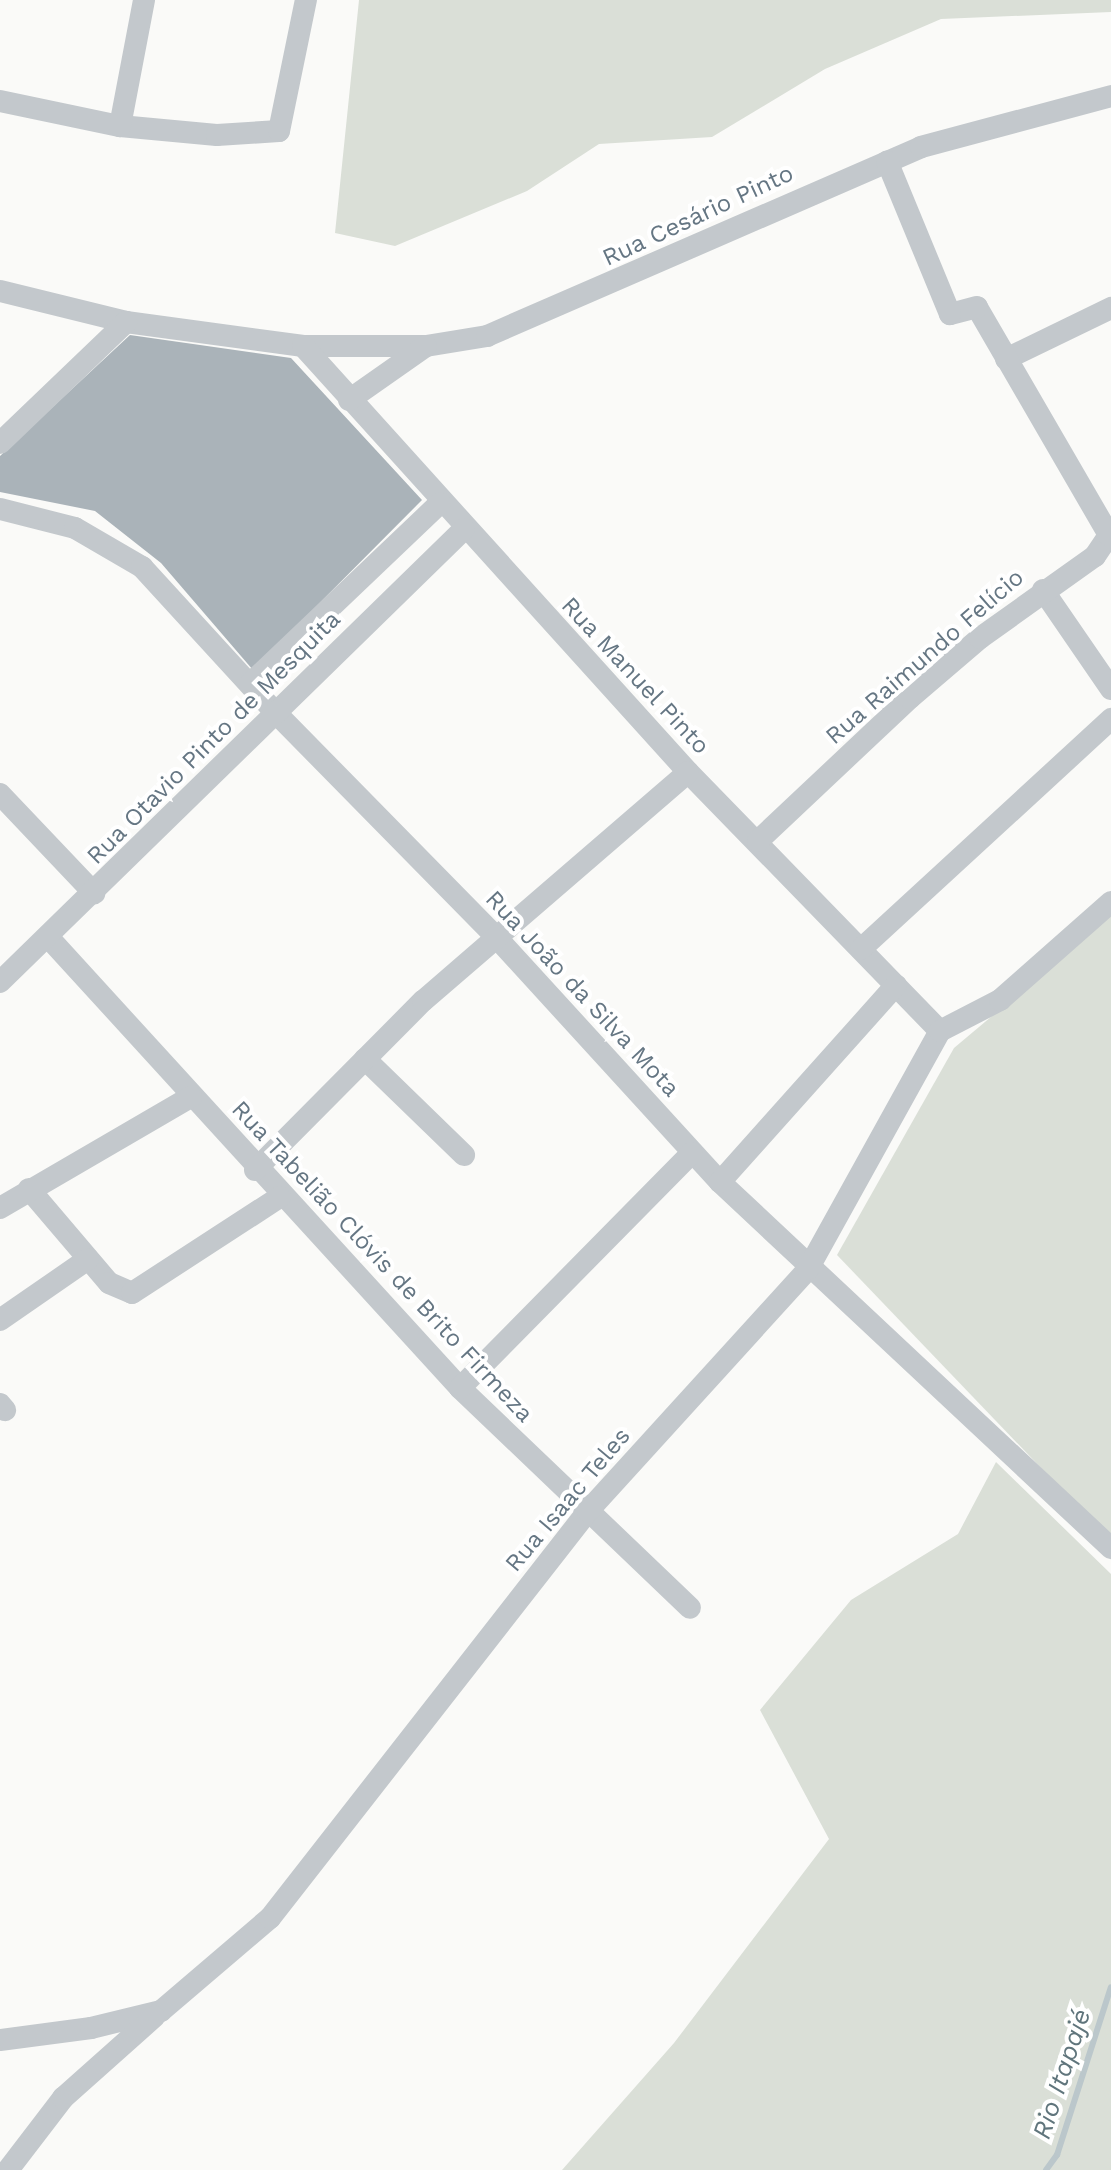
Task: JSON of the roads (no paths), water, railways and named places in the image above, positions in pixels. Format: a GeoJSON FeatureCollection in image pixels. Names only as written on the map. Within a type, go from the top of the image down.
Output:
{"type":"FeatureCollection","features":[{"type":"Feature","properties":{"kind":"street"},"geometry":{"type":"LineString","coordinates":[[120,126],[144,0]]}},
{"type":"Feature","properties":{"kind":"street"},"geometry":{"type":"LineString","coordinates":[[0,101],[120,126],[217,135],[279,131],[306,0]]}},
{"type":"Feature","properties":{"kind":"street","name":"Rua Cesário Pinto"},"geometry":{"type":"LineString","coordinates":[[0,291],[126,322],[303,346],[426,346],[487,336],[551,312],[887,161],[1111,96]]}},
{"type":"Feature","properties":{"kind":"street","name":"Rua Raimundo Felício"},"geometry":{"type":"LineString","coordinates":[[758,841],[910,698],[1043,590],[1106,548],[1108,526],[1102,496],[1006,359],[977,307],[950,314],[887,161]]}},
{"type":"Feature","properties":{"kind":"street"},"geometry":{"type":"LineString","coordinates":[[1006,359],[1111,308]]}},
{"type":"Feature","properties":{"kind":"street"},"geometry":{"type":"LineString","coordinates":[[0,443],[126,322]]}},
{"type":"Feature","properties":{"kind":"street","name":"Rua Manuel Pinto"},"geometry":{"type":"LineString","coordinates":[[303,346],[440,503],[688,772],[940,1031]]}},
{"type":"Feature","properties":{"kind":"street"},"geometry":{"type":"LineString","coordinates":[[349,400],[426,346]]}},
{"type":"Feature","properties":{"kind":"street","name":"Rua Otavio Pinto de Mesquita"},"geometry":{"type":"LineString","coordinates":[[250,684],[440,503]]}},
{"type":"Feature","properties":{"kind":"street","name":"Rua João da Silva Mota"},"geometry":{"type":"LineString","coordinates":[[0,509],[75,528],[142,567],[276,713],[498,939],[720,1182],[808,1269],[1111,1548]]}},
{"type":"Feature","properties":{"kind":"street","name":"Rua Otavio Pinto de Mesquita"},"geometry":{"type":"LineString","coordinates":[[0,982],[49,938],[464,529]]}},
{"type":"Feature","properties":{"kind":"street"},"geometry":{"type":"LineString","coordinates":[[1043,590],[1111,689]]}},
{"type":"Feature","properties":{"kind":"street"},"geometry":{"type":"LineString","coordinates":[[861,949],[1111,719]]}},
{"type":"Feature","properties":{"kind":"street"},"geometry":{"type":"LineString","coordinates":[[255,1170],[365,1059],[688,772]]}},
{"type":"Feature","properties":{"kind":"street"},"geometry":{"type":"LineString","coordinates":[[0,794],[94,893]]}},
{"type":"Feature","properties":{"kind":"street"},"geometry":{"type":"LineString","coordinates":[[940,1031],[1000,1000],[1111,902]]}},
{"type":"Feature","properties":{"kind":"street","name":"Rua Tabelião Clóvis de Brito Firmeza"},"geometry":{"type":"LineString","coordinates":[[49,938],[255,1170],[460,1388],[690,1608]]}},
{"type":"Feature","properties":{"kind":"street"},"geometry":{"type":"LineString","coordinates":[[720,1182],[896,985]]}},
{"type":"Feature","properties":{"kind":"street","name":"Rua Isaac Teles"},"geometry":{"type":"LineString","coordinates":[[0,2040],[91,2028],[161,2011],[223,1964],[270,1918],[588,1511],[808,1269],[940,1031]]}},
{"type":"Feature","properties":{"kind":"street"},"geometry":{"type":"LineString","coordinates":[[365,1059],[464,1155]]}},
{"type":"Feature","properties":{"kind":"street"},"geometry":{"type":"LineString","coordinates":[[0,1208],[191,1097]]}},
{"type":"Feature","properties":{"kind":"street"},"geometry":{"type":"LineString","coordinates":[[460,1388],[692,1153]]}},
{"type":"Feature","properties":{"kind":"street"},"geometry":{"type":"LineString","coordinates":[[29,1189],[88,1259],[120,1291],[144,1290],[280,1197]]}},
{"type":"Feature","properties":{"kind":"street"},"geometry":{"type":"LineString","coordinates":[[0,1320],[88,1259]]}},
{"type":"Feature","properties":{"kind":"street"},"geometry":{"type":"LineString","coordinates":[[8,2170],[63,2098],[161,2011]]}},
{"type":"Feature","properties":{"kind":"waterway","name":"Rio Itapajé"},"geometry":{"type":"LineString","coordinates":[[1046,2170],[1057,2155],[1111,1987]]}}]}
